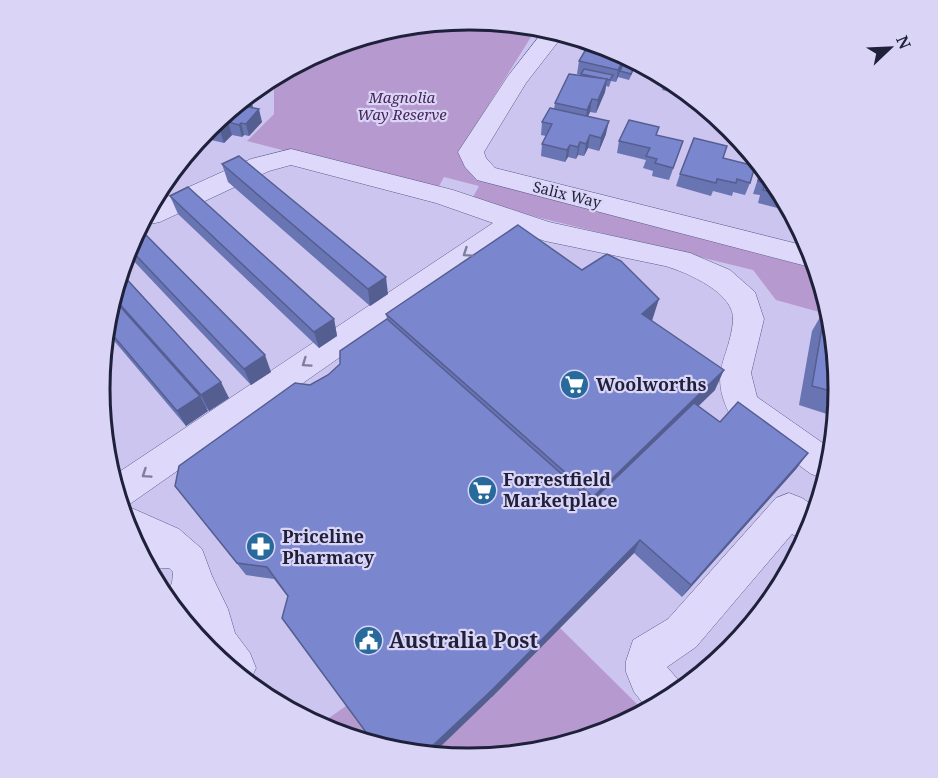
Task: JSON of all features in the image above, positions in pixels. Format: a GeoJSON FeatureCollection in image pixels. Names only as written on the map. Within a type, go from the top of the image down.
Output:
{"type":"FeatureCollection","features":[{"type":"Feature","properties":{"kind":"street","name":"Salix Way"},"geometry":{"type":"LineString","coordinates":[[549,39],[516,81],[471,152],[474,161],[486,174],[802,255]]}},
{"type":"Feature","properties":{"kind":"street"},"geometry":{"type":"LineString","coordinates":[[156,212],[260,165],[291,157],[444,196],[545,231],[690,263],[730,285],[744,300],[749,319],[735,373],[742,405],[821,461]]}},
{"type":"Feature","properties":{"kind":"street"},"geometry":{"type":"LineString","coordinates":[[124,489],[516,221]]}},
{"type":"Feature","properties":{"kind":"street"},"geometry":{"type":"LineString","coordinates":[[661,691],[648,677],[644,666],[648,655],[682,633],[789,510],[803,520]]}},
{"type":"Feature","properties":{"kind":"street"},"geometry":{"type":"LineString","coordinates":[[138,529],[166,542],[174,574],[208,609],[216,644]]}},
{"type":"Feature","properties":{"kind":"green space","name":"Magnolia Way Reserve"},"geometry":{"type":"Polygon","coordinates":[[[469,30],[532,36],[461,149],[486,174],[802,255],[819,312],[776,300],[753,270],[471,201],[479,186],[444,177],[437,190],[247,141],[274,114],[274,88],[310,67],[376,42],[422,33],[469,30]]]}},
{"type":"Feature","properties":{"kind":"green space"},"geometry":{"type":"Polygon","coordinates":[[[559,627],[638,705],[584,729],[539,741],[492,747],[441,747],[559,627]]]}},
{"type":"Feature","properties":{"kind":"green space"},"geometry":{"type":"Polygon","coordinates":[[[346,706],[365,733],[354,729],[328,719],[346,706]]]}},
{"type":"Feature","properties":{"kind":"building"},"geometry":{"type":"Polygon","coordinates":[[[586,50],[621,64],[618,70],[579,61],[586,50]]]}},
{"type":"Feature","properties":{"kind":"building"},"geometry":{"type":"Polygon","coordinates":[[[623,65],[633,70],[631,74],[620,71],[623,65]]]}},
{"type":"Feature","properties":{"kind":"building"},"geometry":{"type":"Polygon","coordinates":[[[584,69],[613,75],[610,80],[581,74],[584,69]]]}},
{"type":"Feature","properties":{"kind":"building"},"geometry":{"type":"Polygon","coordinates":[[[569,74],[607,79],[598,100],[592,99],[587,110],[555,103],[569,74]]]}},
{"type":"Feature","properties":{"kind":"building"},"geometry":{"type":"Polygon","coordinates":[[[247,107],[259,109],[246,124],[229,122],[247,107]]]}},
{"type":"Feature","properties":{"kind":"building"},"geometry":{"type":"Polygon","coordinates":[[[550,108],[609,121],[601,138],[590,135],[586,144],[580,142],[578,147],[570,145],[567,150],[542,144],[552,124],[542,122],[550,108]]]}},
{"type":"Feature","properties":{"kind":"building"},"geometry":{"type":"Polygon","coordinates":[[[629,120],[659,127],[656,135],[683,141],[673,168],[655,163],[657,159],[646,156],[650,148],[619,141],[629,120]]]}},
{"type":"Feature","properties":{"kind":"building"},"geometry":{"type":"Polygon","coordinates":[[[694,138],[727,146],[723,158],[750,165],[754,170],[750,183],[737,179],[736,183],[717,179],[716,183],[680,174],[694,138]]]}},
{"type":"Feature","properties":{"kind":"building"},"geometry":{"type":"Polygon","coordinates":[[[239,156],[386,277],[368,289],[222,164],[239,156]]]}},
{"type":"Feature","properties":{"kind":"building"},"geometry":{"type":"Polygon","coordinates":[[[188,187],[334,319],[314,332],[170,196],[188,187]]]}},
{"type":"Feature","properties":{"kind":"building","name":"Woolworths"},"geometry":{"type":"Polygon","coordinates":[[[518,225],[582,270],[607,254],[621,261],[659,299],[642,314],[724,370],[593,497],[386,314],[518,225]]]}},
{"type":"Feature","properties":{"kind":"building"},"geometry":{"type":"Polygon","coordinates":[[[145,234],[265,355],[244,369],[136,255],[145,234]]]}},
{"type":"Feature","properties":{"kind":"building"},"geometry":{"type":"Polygon","coordinates":[[[127,280],[221,382],[201,395],[120,305],[127,280]]]}},
{"type":"Feature","properties":{"kind":"building"},"geometry":{"type":"Polygon","coordinates":[[[120,306],[200,396],[177,411],[114,336],[120,306]]]}},
{"type":"Feature","properties":{"kind":"building","name":"Forrestfield Marketplace"},"geometry":{"type":"Polygon","coordinates":[[[387,319],[592,501],[694,403],[720,422],[738,402],[808,453],[691,585],[640,540],[493,689],[432,746],[376,736],[367,733],[282,618],[288,596],[267,567],[237,563],[175,486],[179,466],[295,383],[310,385],[328,375],[340,364],[340,351],[387,319]]]}},
{"type":"Feature","properties":{"kind":"building"},"geometry":{"type":"Polygon","coordinates":[[[822,326],[828,390],[812,386],[822,326]]]}},
{"type":"Feature","properties":{"kind":"place","name":"Woolworths"},"geometry":{"type":"Point","coordinates":[575,385]}},
{"type":"Feature","properties":{"kind":"place","name":"Forrestfield Marketplace"},"geometry":{"type":"Point","coordinates":[482,490]}},
{"type":"Feature","properties":{"kind":"place","name":"Priceline Pharmacy"},"geometry":{"type":"Point","coordinates":[261,547]}},
{"type":"Feature","properties":{"kind":"place","name":"Australia Post"},"geometry":{"type":"Point","coordinates":[368,641]}}]}
